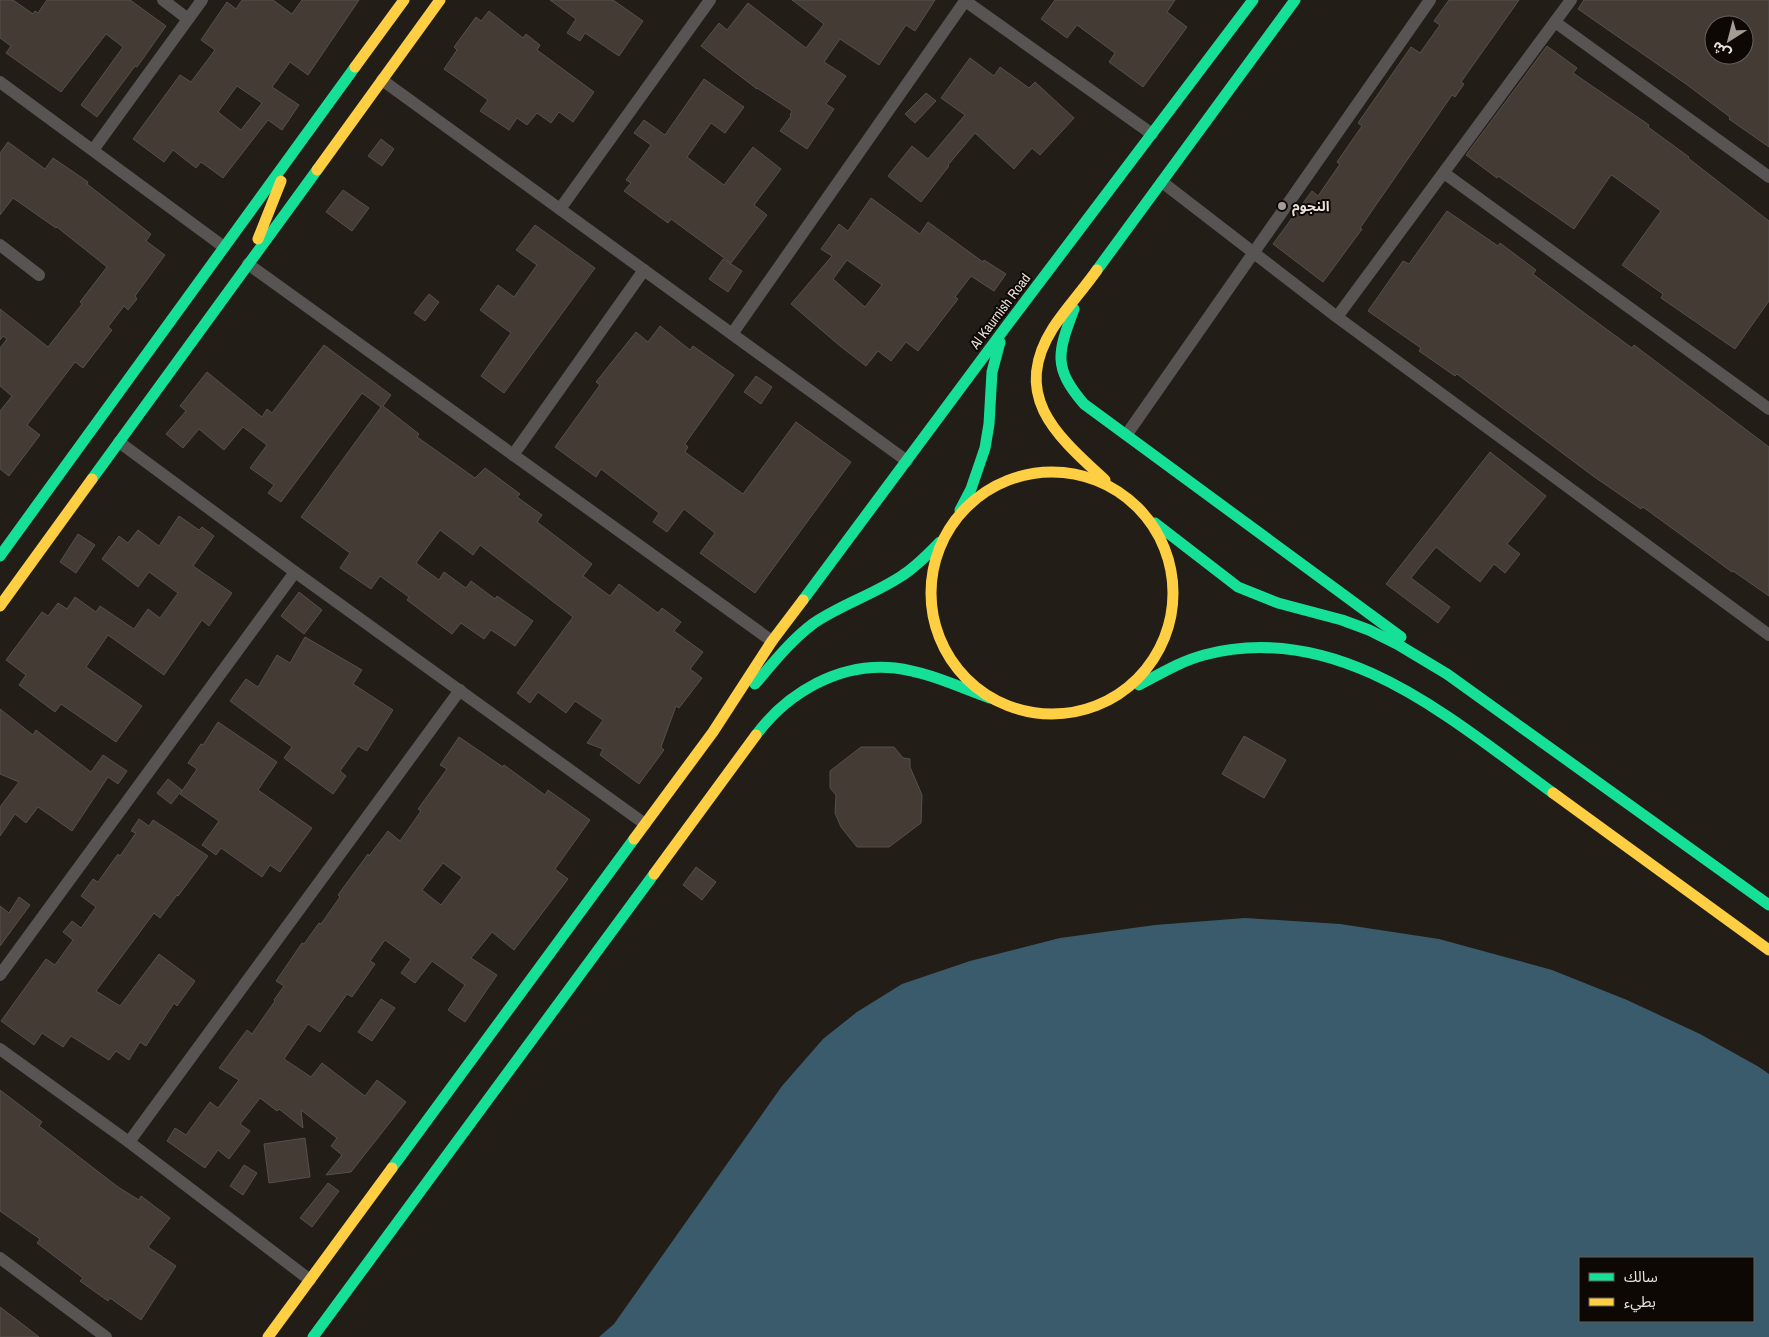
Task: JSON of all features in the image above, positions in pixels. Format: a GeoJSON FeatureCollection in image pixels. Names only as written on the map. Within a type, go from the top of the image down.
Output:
{"type":"FeatureCollection","features":[{"type":"Feature","properties":{"kind":"street"},"geometry":{"type":"LineString","coordinates":[[163,0],[188,19]]}},
{"type":"Feature","properties":{"kind":"street"},"geometry":{"type":"LineString","coordinates":[[92,150],[202,0]]}},
{"type":"Feature","properties":{"kind":"street"},"geometry":{"type":"LineString","coordinates":[[0,556],[404,0]]}},
{"type":"Feature","properties":{"kind":"street"},"geometry":{"type":"LineString","coordinates":[[0,606],[440,0]]}},
{"type":"Feature","properties":{"kind":"street"},"geometry":{"type":"LineString","coordinates":[[560,209],[710,0]]}},
{"type":"Feature","properties":{"kind":"street"},"geometry":{"type":"LineString","coordinates":[[732,334],[965,0],[1152,134]]}},
{"type":"Feature","properties":{"kind":"street","name":"Al Kaurnish Road"},"geometry":{"type":"LineString","coordinates":[[713,732],[772,641],[1253,0]]}},
{"type":"Feature","properties":{"kind":"street"},"geometry":{"type":"LineString","coordinates":[[1294,0],[1080,294],[1058,319],[1041,350],[1036,371],[1038,395],[1051,425],[1062,439],[1147,516],[1238,587],[1278,603],[1342,620],[1369,630],[1397,644],[1447,674]]}},
{"type":"Feature","properties":{"kind":"street"},"geometry":{"type":"LineString","coordinates":[[1126,434],[1430,0]]}},
{"type":"Feature","properties":{"kind":"street"},"geometry":{"type":"LineString","coordinates":[[1338,317],[1571,0]]}},
{"type":"Feature","properties":{"kind":"street"},"geometry":{"type":"LineString","coordinates":[[1555,22],[1769,177]]}},
{"type":"Feature","properties":{"kind":"street"},"geometry":{"type":"LineString","coordinates":[[382,80],[907,461]]}},
{"type":"Feature","properties":{"kind":"street"},"geometry":{"type":"LineString","coordinates":[[0,82],[224,247]]}},
{"type":"Feature","properties":{"kind":"street"},"geometry":{"type":"LineString","coordinates":[[248,264],[290,156]]}},
{"type":"Feature","properties":{"kind":"street"},"geometry":{"type":"LineString","coordinates":[[1444,173],[1769,409]]}},
{"type":"Feature","properties":{"kind":"street"},"geometry":{"type":"LineString","coordinates":[[1162,182],[1338,317],[1769,635]]}},
{"type":"Feature","properties":{"kind":"street"},"geometry":{"type":"LineString","coordinates":[[0,245],[39,275]]}},
{"type":"Feature","properties":{"kind":"street"},"geometry":{"type":"LineString","coordinates":[[248,264],[772,641]]}},
{"type":"Feature","properties":{"kind":"street"},"geometry":{"type":"LineString","coordinates":[[512,454],[644,270]]}},
{"type":"Feature","properties":{"kind":"street"},"geometry":{"type":"LineString","coordinates":[[1080,294],[1062,341],[1060,356],[1061,368],[1074,392],[1084,404],[1384,624],[1447,674],[1769,905]]}},
{"type":"Feature","properties":{"kind":"street"},"geometry":{"type":"LineString","coordinates":[[268,1337],[713,732],[791,644],[810,627],[824,617],[897,579],[914,568],[942,540],[958,515],[985,448],[989,424],[992,372],[999,344],[1008,324]]}},
{"type":"Feature","properties":{"kind":"street"},"geometry":{"type":"LineString","coordinates":[[119,442],[295,572],[645,824]]}},
{"type":"Feature","properties":{"kind":"street"},"geometry":{"type":"LineString","coordinates":[[958,515],[986,492],[1010,478],[1045,471],[1081,475],[1114,488]]}},
{"type":"Feature","properties":{"kind":"street"},"geometry":{"type":"LineString","coordinates":[[1122,694],[1151,666],[1169,630],[1175,590],[1167,551],[1147,516]]}},
{"type":"Feature","properties":{"kind":"street"},"geometry":{"type":"LineString","coordinates":[[942,540],[931,574],[931,610],[942,645],[962,675],[990,698]]}},
{"type":"Feature","properties":{"kind":"street"},"geometry":{"type":"LineString","coordinates":[[0,974],[295,572]]}},
{"type":"Feature","properties":{"kind":"street"},"geometry":{"type":"LineString","coordinates":[[313,1337],[761,728],[786,702],[802,690],[819,680],[838,673],[874,668],[916,672],[990,698],[1023,712],[1057,715],[1092,709],[1182,663],[1204,655],[1250,646],[1276,646],[1303,650],[1334,659],[1400,686],[1432,705],[1769,950]]}},
{"type":"Feature","properties":{"kind":"street"},"geometry":{"type":"LineString","coordinates":[[129,1142],[460,690]]}},
{"type":"Feature","properties":{"kind":"street"},"geometry":{"type":"LineString","coordinates":[[0,1050],[129,1142],[310,1280]]}},
{"type":"Feature","properties":{"kind":"street"},"geometry":{"type":"LineString","coordinates":[[0,1258],[106,1337]]}},
{"type":"Feature","properties":{"kind":"water"},"geometry":{"type":"Polygon","coordinates":[[[1245,918],[1340,924],[1439,939],[1552,970],[1627,1000],[1700,1034],[1759,1067],[1769,1074],[1769,1337],[599,1337],[614,1324],[782,1086],[823,1039],[857,1012],[902,984],[970,961],[1060,938],[1155,925],[1245,918]]]}},
{"type":"Feature","properties":{"kind":"building"},"geometry":{"type":"Polygon","coordinates":[[[0,0],[13,0],[33,14],[35,11],[38,13],[47,0],[130,0],[166,26],[137,67],[135,66],[97,117],[81,105],[123,47],[106,34],[61,92],[6,53],[11,46],[0,38],[0,0]]]}},
{"type":"Feature","properties":{"kind":"building"},"geometry":{"type":"Polygon","coordinates":[[[242,0],[273,0],[292,14],[302,0],[359,0],[308,75],[290,62],[272,87],[299,105],[282,130],[268,120],[223,178],[201,162],[196,168],[173,150],[164,162],[133,139],[180,75],[191,82],[215,50],[201,40],[227,2],[236,9],[242,0]],[[237,86],[218,112],[241,130],[262,103],[237,86]]]}},
{"type":"Feature","properties":{"kind":"building"},"geometry":{"type":"Polygon","coordinates":[[[550,0],[613,0],[643,21],[619,56],[585,33],[580,41],[567,33],[576,19],[550,0]]]}},
{"type":"Feature","properties":{"kind":"building"},"geometry":{"type":"Polygon","coordinates":[[[792,0],[935,0],[915,31],[906,25],[879,65],[840,39],[824,62],[846,76],[826,104],[834,109],[807,149],[780,131],[791,116],[792,111],[757,89],[701,46],[719,23],[727,30],[748,3],[806,48],[824,24],[792,0]]]}},
{"type":"Feature","properties":{"kind":"building"},"geometry":{"type":"Polygon","coordinates":[[[1055,0],[1175,0],[1167,12],[1187,27],[1143,87],[1109,62],[1115,53],[1077,25],[1067,38],[1041,19],[1055,0]]]}},
{"type":"Feature","properties":{"kind":"building"},"geometry":{"type":"Polygon","coordinates":[[[1449,0],[1519,0],[1461,82],[1464,84],[1455,97],[1452,95],[1360,228],[1362,229],[1323,282],[1273,244],[1312,191],[1318,196],[1340,164],[1337,162],[1362,126],[1358,123],[1411,47],[1420,53],[1440,25],[1434,21],[1449,0]]]}},
{"type":"Feature","properties":{"kind":"building"},"geometry":{"type":"Polygon","coordinates":[[[1584,0],[1769,0],[1769,147],[1729,119],[1730,117],[1578,9],[1584,0]]]}},
{"type":"Feature","properties":{"kind":"building"},"geometry":{"type":"Polygon","coordinates":[[[489,11],[523,38],[526,34],[540,45],[537,50],[594,92],[573,122],[559,112],[551,123],[537,113],[527,125],[517,118],[509,130],[480,111],[488,100],[444,69],[457,50],[454,47],[476,17],[481,21],[489,11]]]}},
{"type":"Feature","properties":{"kind":"building"},"geometry":{"type":"Polygon","coordinates":[[[1547,46],[1577,68],[1573,73],[1649,125],[1648,127],[1769,221],[1769,301],[1735,349],[1661,298],[1663,294],[1622,265],[1661,211],[1613,176],[1611,175],[1574,229],[1466,155],[1547,46]]]}},
{"type":"Feature","properties":{"kind":"building"},"geometry":{"type":"Polygon","coordinates":[[[970,58],[994,76],[1000,67],[1029,88],[1035,82],[1074,118],[1040,155],[1032,148],[1014,169],[975,133],[948,165],[921,202],[888,176],[912,146],[928,159],[965,115],[941,98],[970,58]]]}},
{"type":"Feature","properties":{"kind":"building"},"geometry":{"type":"Polygon","coordinates":[[[704,79],[744,107],[725,133],[711,123],[687,157],[724,185],[753,147],[781,169],[754,205],[767,215],[731,263],[671,219],[668,223],[624,191],[631,183],[626,180],[651,145],[634,133],[644,120],[665,135],[704,79]]]}},
{"type":"Feature","properties":{"kind":"building"},"geometry":{"type":"Polygon","coordinates":[[[926,93],[936,101],[915,123],[905,114],[926,93]]]}},
{"type":"Feature","properties":{"kind":"building"},"geometry":{"type":"Polygon","coordinates":[[[381,139],[394,149],[382,166],[368,156],[381,139]]]}},
{"type":"Feature","properties":{"kind":"building"},"geometry":{"type":"Polygon","coordinates":[[[8,142],[45,169],[53,158],[88,182],[87,184],[151,234],[146,241],[165,255],[135,296],[137,299],[128,310],[124,306],[108,327],[112,330],[83,368],[75,362],[27,425],[40,435],[9,476],[0,469],[0,411],[12,396],[0,386],[0,348],[7,339],[3,336],[0,340],[0,309],[48,347],[82,304],[80,302],[107,267],[57,227],[13,198],[0,215],[0,153],[8,142]]]}},
{"type":"Feature","properties":{"kind":"building"},"geometry":{"type":"Polygon","coordinates":[[[343,190],[369,208],[352,231],[326,212],[343,190]]]}},
{"type":"Feature","properties":{"kind":"building"},"geometry":{"type":"Polygon","coordinates":[[[871,198],[920,234],[928,222],[983,262],[984,260],[1006,274],[994,291],[971,276],[955,297],[958,299],[918,351],[906,342],[891,361],[878,351],[866,366],[791,304],[832,256],[821,249],[839,224],[848,231],[871,198]],[[847,260],[833,279],[865,307],[882,285],[847,260]]]}},
{"type":"Feature","properties":{"kind":"building"},"geometry":{"type":"Polygon","coordinates":[[[1447,211],[1498,246],[1500,243],[1536,270],[1533,274],[1579,309],[1632,348],[1634,345],[1769,447],[1769,596],[1732,572],[1643,507],[1641,509],[1593,476],[1457,374],[1455,376],[1419,351],[1421,348],[1368,311],[1403,261],[1409,264],[1447,211]]]}},
{"type":"Feature","properties":{"kind":"building"},"geometry":{"type":"Polygon","coordinates":[[[535,225],[595,268],[504,393],[481,376],[511,333],[480,310],[498,285],[514,297],[537,265],[516,250],[535,225]]]}},
{"type":"Feature","properties":{"kind":"building"},"geometry":{"type":"Polygon","coordinates":[[[723,259],[742,271],[728,292],[709,279],[723,259]]]}},
{"type":"Feature","properties":{"kind":"building"},"geometry":{"type":"Polygon","coordinates":[[[429,294],[439,302],[425,321],[414,313],[429,294]]]}},
{"type":"Feature","properties":{"kind":"building"},"geometry":{"type":"Polygon","coordinates":[[[660,326],[690,350],[693,346],[734,375],[685,444],[688,447],[685,452],[743,494],[796,422],[851,462],[755,593],[700,553],[715,533],[684,509],[667,532],[653,522],[659,513],[601,469],[596,477],[555,447],[600,385],[596,382],[636,332],[648,342],[660,326]]]}},
{"type":"Feature","properties":{"kind":"building"},"geometry":{"type":"Polygon","coordinates":[[[324,345],[391,395],[383,406],[419,434],[417,437],[475,478],[485,468],[520,494],[517,497],[542,515],[537,522],[592,564],[583,576],[610,596],[619,584],[658,613],[662,608],[681,622],[674,631],[703,652],[690,669],[702,678],[679,708],[676,706],[661,747],[664,750],[639,784],[600,755],[603,749],[587,743],[603,720],[575,701],[566,713],[538,692],[530,703],[517,693],[573,617],[480,545],[473,555],[440,530],[416,563],[439,580],[444,572],[466,588],[471,581],[495,599],[497,596],[533,621],[515,646],[491,630],[484,639],[461,623],[452,634],[407,600],[409,597],[380,576],[371,589],[340,568],[350,553],[301,517],[381,407],[362,393],[281,502],[268,493],[274,485],[250,468],[267,445],[243,427],[224,450],[199,429],[183,448],[166,434],[186,411],[180,406],[207,372],[262,417],[267,409],[272,413],[324,345]]]}},
{"type":"Feature","properties":{"kind":"building"},"geometry":{"type":"Polygon","coordinates":[[[756,376],[772,387],[761,404],[744,392],[756,376]]]}},
{"type":"Feature","properties":{"kind":"building"},"geometry":{"type":"Polygon","coordinates":[[[1490,452],[1546,496],[1507,544],[1520,554],[1505,573],[1494,564],[1480,582],[1436,547],[1411,578],[1450,607],[1438,623],[1386,584],[1490,452]]]}},
{"type":"Feature","properties":{"kind":"building"},"geometry":{"type":"Polygon","coordinates":[[[179,516],[199,530],[202,527],[214,536],[193,566],[232,593],[209,626],[202,620],[164,675],[108,635],[86,667],[142,706],[116,742],[61,704],[55,712],[19,685],[26,675],[6,660],[42,612],[48,616],[58,603],[67,609],[75,597],[96,612],[100,606],[134,629],[148,609],[160,618],[178,593],[149,572],[138,587],[102,559],[119,536],[128,543],[138,530],[159,546],[179,516]]]}},
{"type":"Feature","properties":{"kind":"building"},"geometry":{"type":"Polygon","coordinates":[[[78,534],[95,545],[76,573],[60,562],[78,534]]]}},
{"type":"Feature","properties":{"kind":"building"},"geometry":{"type":"Polygon","coordinates":[[[299,592],[322,610],[304,634],[281,616],[299,592]]]}},
{"type":"Feature","properties":{"kind":"building"},"geometry":{"type":"Polygon","coordinates":[[[305,637],[362,670],[353,684],[393,710],[367,751],[358,746],[340,771],[346,776],[333,794],[284,758],[292,747],[230,701],[246,679],[258,687],[277,655],[290,663],[305,637]]]}},
{"type":"Feature","properties":{"kind":"building"},"geometry":{"type":"Polygon","coordinates":[[[0,709],[33,735],[36,730],[91,772],[103,755],[127,771],[118,784],[108,777],[72,831],[38,807],[26,823],[15,814],[0,836],[0,807],[19,782],[0,774],[0,709]]]}},
{"type":"Feature","properties":{"kind":"building"},"geometry":{"type":"Polygon","coordinates":[[[218,722],[277,762],[258,790],[312,828],[280,872],[270,865],[262,877],[221,848],[216,855],[202,845],[219,821],[180,794],[197,769],[188,763],[218,722]]]}},
{"type":"Feature","properties":{"kind":"building"},"geometry":{"type":"Polygon","coordinates":[[[1244,736],[1286,760],[1264,798],[1222,774],[1244,736]]]}},
{"type":"Feature","properties":{"kind":"building"},"geometry":{"type":"Polygon","coordinates":[[[459,737],[503,767],[504,765],[545,795],[548,790],[590,820],[555,869],[568,879],[514,950],[492,932],[471,958],[497,975],[465,1022],[448,1010],[465,985],[432,961],[415,983],[401,973],[411,959],[385,940],[370,961],[375,964],[352,997],[347,994],[320,1032],[308,1024],[284,1059],[311,1077],[322,1063],[365,1096],[377,1080],[406,1102],[351,1172],[326,1175],[342,1155],[331,1146],[337,1138],[301,1110],[303,1128],[279,1109],[277,1111],[260,1098],[240,1124],[250,1131],[229,1159],[218,1150],[205,1168],[167,1141],[175,1128],[186,1135],[210,1102],[218,1108],[239,1080],[219,1068],[247,1030],[252,1034],[275,1001],[284,986],[276,981],[302,943],[304,944],[319,923],[321,924],[340,897],[338,895],[368,854],[369,856],[388,831],[400,841],[421,811],[418,809],[447,769],[440,765],[459,737]],[[443,863],[422,890],[441,905],[462,877],[443,863]]]}},
{"type":"Feature","properties":{"kind":"building"},"geometry":{"type":"Polygon","coordinates":[[[861,747],[894,747],[903,758],[910,759],[910,767],[922,795],[921,823],[889,847],[857,847],[841,827],[835,813],[836,795],[830,788],[830,771],[861,747]]]}},
{"type":"Feature","properties":{"kind":"building"},"geometry":{"type":"Polygon","coordinates":[[[168,779],[182,790],[171,804],[157,793],[168,779]]]}},
{"type":"Feature","properties":{"kind":"building"},"geometry":{"type":"Polygon","coordinates":[[[139,819],[149,826],[153,820],[208,856],[160,918],[154,913],[96,991],[120,1006],[159,954],[195,981],[177,1006],[174,1003],[146,1046],[140,1042],[129,1060],[116,1051],[109,1060],[71,1036],[63,1047],[42,1033],[34,1045],[1,1021],[46,959],[55,965],[73,940],[63,932],[72,921],[81,928],[96,907],[81,896],[93,879],[98,882],[118,854],[120,856],[136,833],[131,831],[139,819]]]}},
{"type":"Feature","properties":{"kind":"building"},"geometry":{"type":"Polygon","coordinates":[[[696,867],[716,882],[702,900],[683,885],[696,867]]]}},
{"type":"Feature","properties":{"kind":"building"},"geometry":{"type":"Polygon","coordinates":[[[19,897],[30,905],[0,946],[0,906],[9,913],[19,897]]]}},
{"type":"Feature","properties":{"kind":"building"},"geometry":{"type":"Polygon","coordinates":[[[381,999],[395,1008],[372,1041],[358,1032],[381,999]]]}},
{"type":"Feature","properties":{"kind":"building"},"geometry":{"type":"Polygon","coordinates":[[[0,1090],[42,1122],[39,1126],[118,1187],[139,1200],[141,1196],[170,1218],[148,1247],[176,1266],[141,1320],[110,1298],[108,1301],[80,1281],[83,1278],[37,1243],[40,1239],[0,1211],[0,1090]]]}},
{"type":"Feature","properties":{"kind":"building"},"geometry":{"type":"Polygon","coordinates":[[[305,1138],[310,1177],[269,1183],[264,1144],[305,1138]]]}},
{"type":"Feature","properties":{"kind":"building"},"geometry":{"type":"Polygon","coordinates":[[[244,1165],[257,1173],[243,1195],[230,1186],[244,1165]]]}},
{"type":"Feature","properties":{"kind":"building"},"geometry":{"type":"Polygon","coordinates":[[[328,1183],[339,1191],[312,1227],[300,1218],[328,1183]]]}},
{"type":"Feature","properties":{"kind":"building"},"geometry":{"type":"Polygon","coordinates":[[[0,1307],[17,1320],[39,1337],[0,1337],[0,1307]]]}},
{"type":"Feature","properties":{"kind":"traffic: fast"},"geometry":{"type":"LineString","coordinates":[[803,600],[1008,324],[1253,0]]}},
{"type":"Feature","properties":{"kind":"traffic: fast"},"geometry":{"type":"LineString","coordinates":[[1097,270],[1295,0]]}},
{"type":"Feature","properties":{"kind":"traffic: fast"},"geometry":{"type":"LineString","coordinates":[[0,556],[355,67]]}},
{"type":"Feature","properties":{"kind":"traffic: fast"},"geometry":{"type":"LineString","coordinates":[[92,479],[317,170]]}},
{"type":"Feature","properties":{"kind":"traffic: fast"},"geometry":{"type":"LineString","coordinates":[[1074,309],[1064,337],[1061,359],[1067,380],[1084,404],[1401,637]]}},
{"type":"Feature","properties":{"kind":"traffic: fast"},"geometry":{"type":"LineString","coordinates":[[960,510],[971,489],[985,448],[989,424],[992,372],[1000,342]]}},
{"type":"Feature","properties":{"kind":"traffic: fast"},"geometry":{"type":"LineString","coordinates":[[1155,523],[1238,587],[1278,603],[1342,620],[1369,630],[1397,644],[1447,674],[1769,905]]}},
{"type":"Feature","properties":{"kind":"traffic: fast"},"geometry":{"type":"LineString","coordinates":[[755,684],[790,644],[814,623],[903,575],[918,564],[940,542]]}},
{"type":"Feature","properties":{"kind":"traffic: fast"},"geometry":{"type":"LineString","coordinates":[[1139,685],[1179,664],[1204,655],[1254,648],[1301,651],[1347,663],[1391,683],[1433,707],[1553,793]]}},
{"type":"Feature","properties":{"kind":"traffic: fast"},"geometry":{"type":"LineString","coordinates":[[756,735],[783,706],[800,693],[835,675],[855,670],[875,667],[907,670],[931,676],[990,698]]}},
{"type":"Feature","properties":{"kind":"traffic: fast"},"geometry":{"type":"LineString","coordinates":[[392,1168],[634,839]]}},
{"type":"Feature","properties":{"kind":"traffic: fast"},"geometry":{"type":"LineString","coordinates":[[313,1337],[654,874]]}},
{"type":"Feature","properties":{"kind":"traffic: slow"},"geometry":{"type":"LineString","coordinates":[[355,67],[404,0]]}},
{"type":"Feature","properties":{"kind":"traffic: slow"},"geometry":{"type":"LineString","coordinates":[[317,170],[440,0]]}},
{"type":"Feature","properties":{"kind":"traffic: slow"},"geometry":{"type":"LineString","coordinates":[[258,239],[281,181]]}},
{"type":"Feature","properties":{"kind":"traffic: slow"},"geometry":{"type":"LineString","coordinates":[[1097,270],[1053,328],[1041,352],[1036,374],[1038,394],[1045,413],[1056,430],[1087,464],[1105,480]]}},
{"type":"Feature","properties":{"kind":"traffic: slow"},"geometry":{"type":"LineString","coordinates":[[1040,472],[1064,472],[1087,477],[1109,486],[1138,507],[1153,526],[1164,547],[1171,569],[1173,593],[1171,617],[1164,639],[1153,660],[1138,679],[1109,700],[1087,709],[1064,714],[1040,714],[1017,709],[995,700],[975,687],[958,670],[945,650],[936,628],[931,605],[931,581],[936,558],[945,536],[958,516],[975,499],[995,486],[1017,477],[1040,472]]}},
{"type":"Feature","properties":{"kind":"traffic: slow"},"geometry":{"type":"LineString","coordinates":[[0,606],[92,479]]}},
{"type":"Feature","properties":{"kind":"traffic: slow"},"geometry":{"type":"LineString","coordinates":[[634,839],[713,732],[772,641],[803,600]]}},
{"type":"Feature","properties":{"kind":"traffic: slow"},"geometry":{"type":"LineString","coordinates":[[654,874],[756,735]]}},
{"type":"Feature","properties":{"kind":"traffic: slow"},"geometry":{"type":"LineString","coordinates":[[1553,793],[1769,950]]}},
{"type":"Feature","properties":{"kind":"traffic: slow"},"geometry":{"type":"LineString","coordinates":[[268,1337],[392,1168]]}},
{"type":"Feature","properties":{"kind":"place","name":"النجوم"},"geometry":{"type":"Point","coordinates":[1282,206]}}]}
